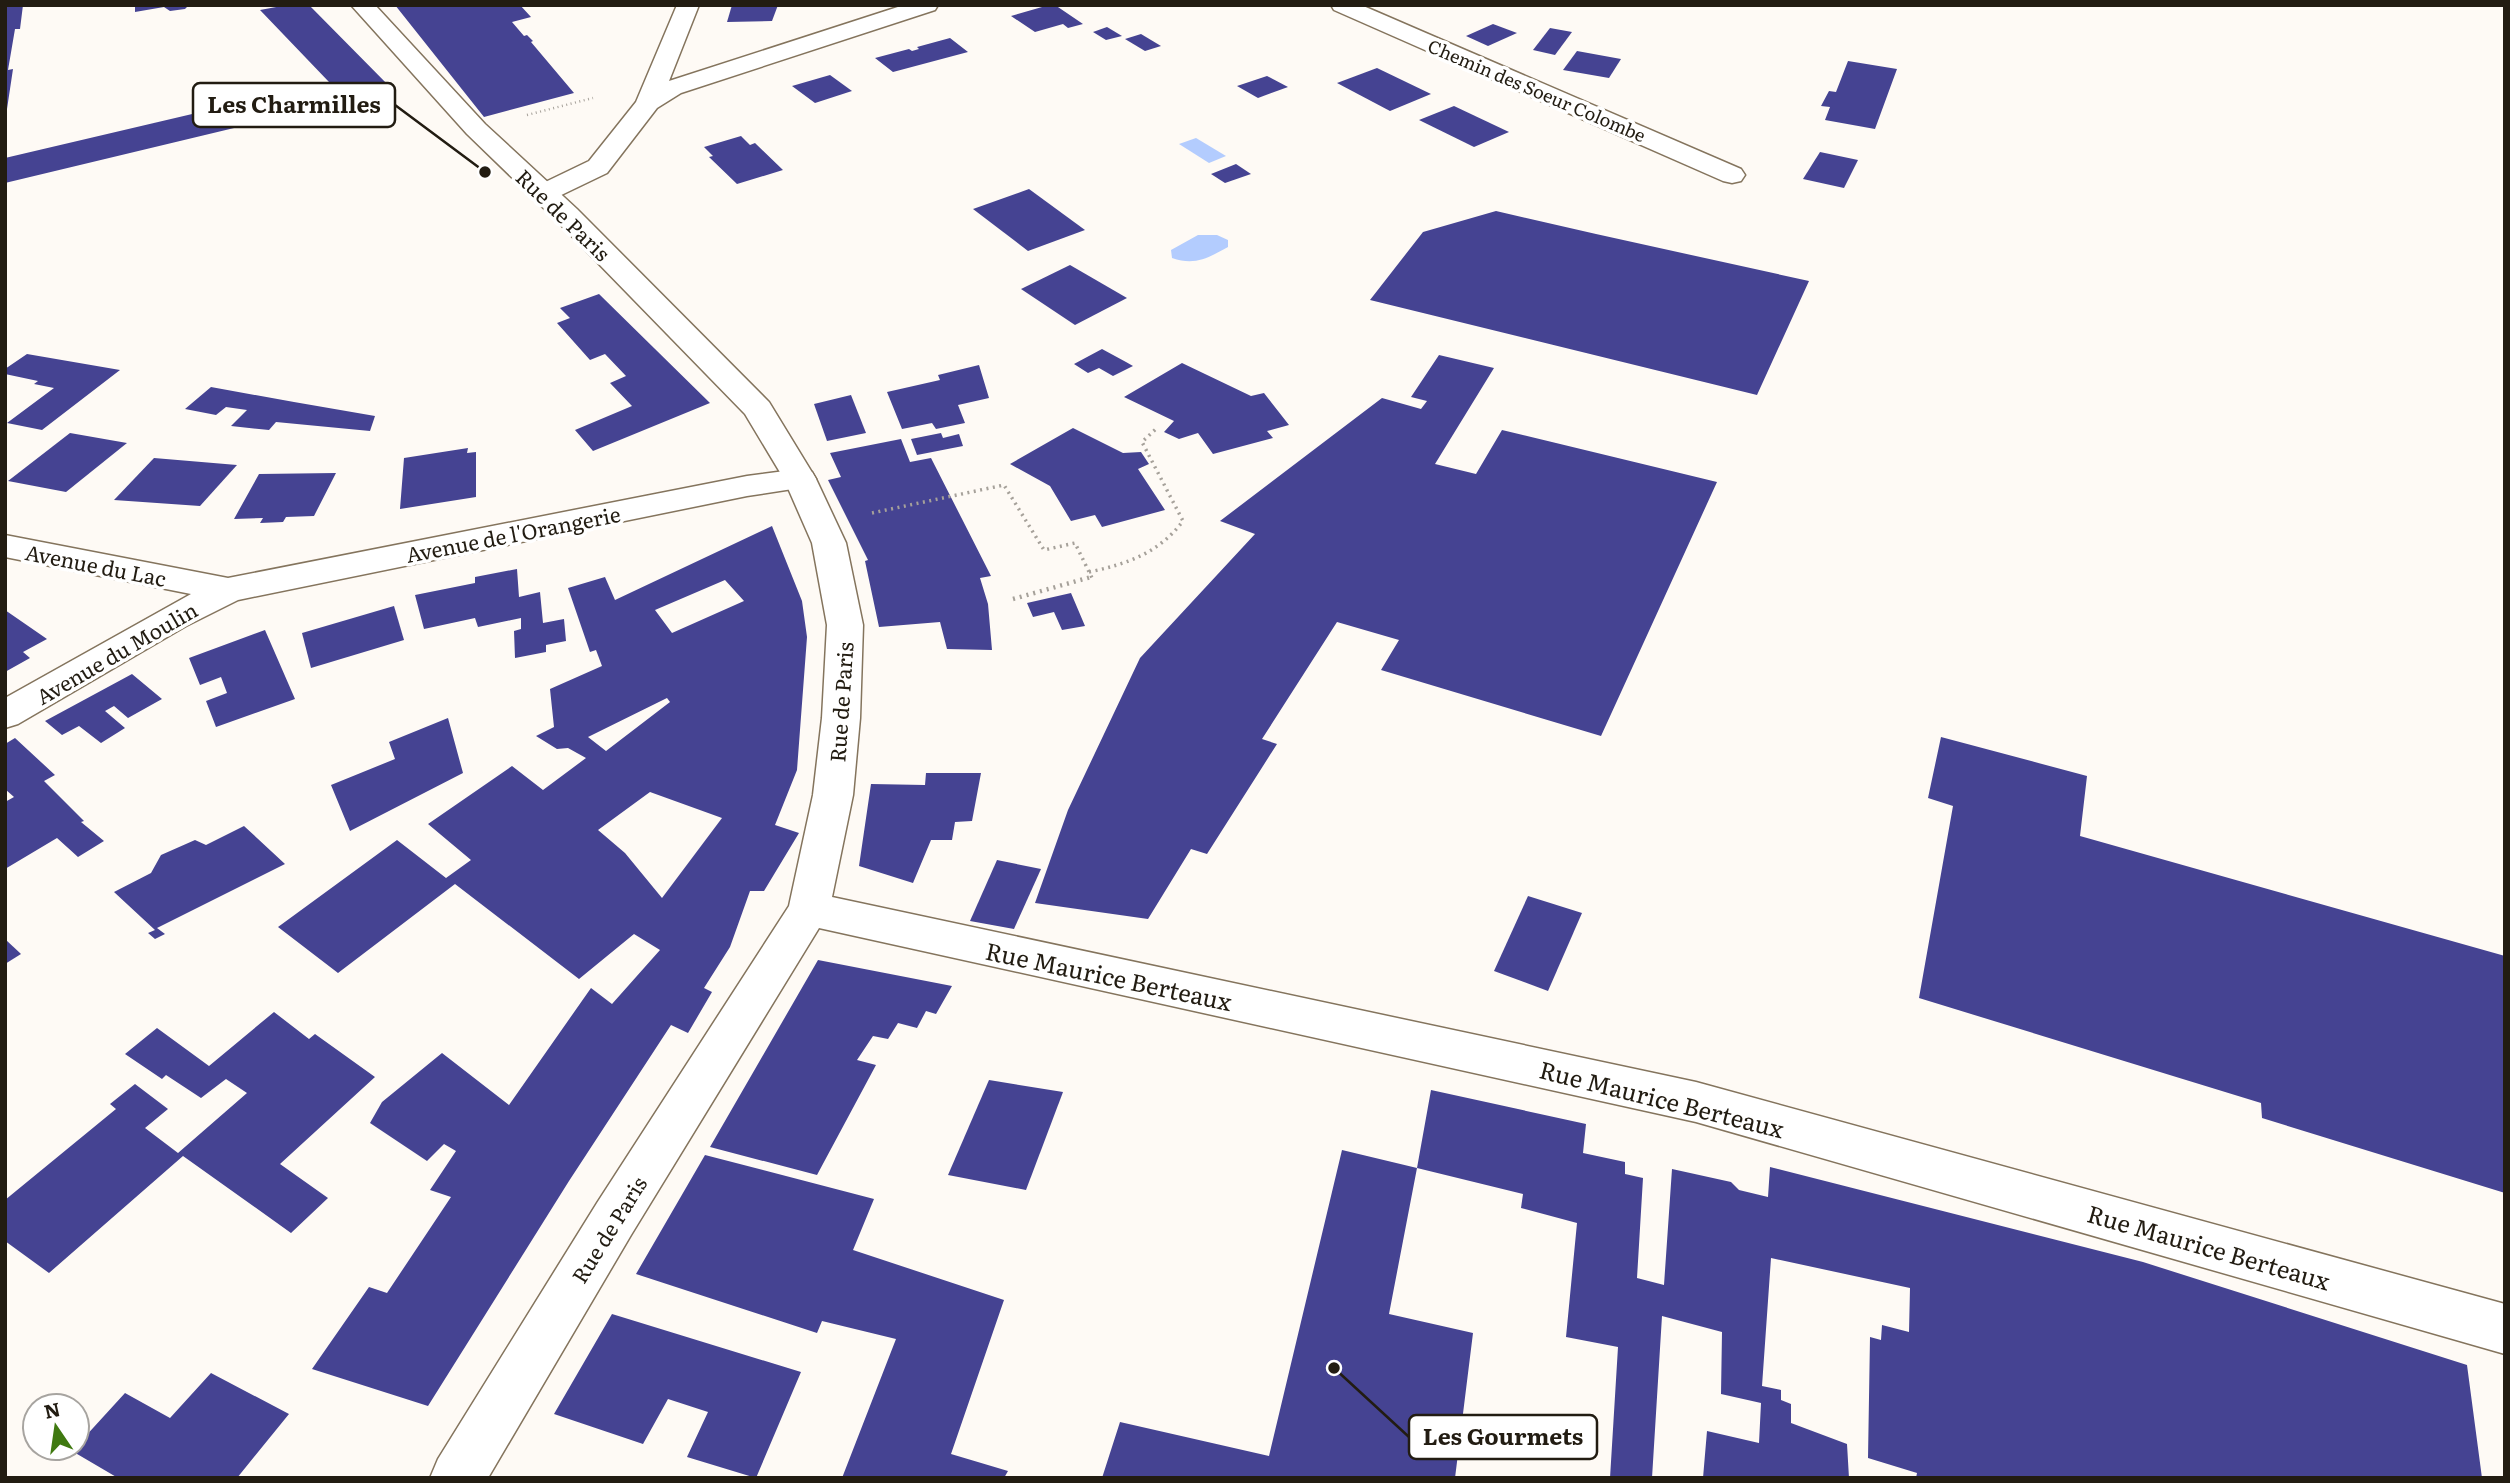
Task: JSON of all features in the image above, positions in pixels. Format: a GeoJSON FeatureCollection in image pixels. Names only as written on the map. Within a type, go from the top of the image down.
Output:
{"type":"FeatureCollection","features":[{"type":"Feature","properties":{"kind":"street","name":"Rue de Paris"},"geometry":{"type":"LineString","coordinates":[[362,5],[476,129],[758,409],[800,479],[829,543],[845,625],[834,795],[809,909],[614,1219],[457,1478]]}},
{"type":"Feature","properties":{"kind":"street"},"geometry":{"type":"LineString","coordinates":[[544,194],[598,167],[653,92],[688,5]]}},
{"type":"Feature","properties":{"kind":"street"},"geometry":{"type":"LineString","coordinates":[[653,92],[927,5]]}},
{"type":"Feature","properties":{"kind":"street","name":"Chemin des Soeur Colombe"},"geometry":{"type":"LineString","coordinates":[[1342,5],[1732,175]]}},
{"type":"Feature","properties":{"kind":"street","name":"Avenue de l'Orangerie"},"geometry":{"type":"LineString","coordinates":[[228,590],[747,486],[800,479]]}},
{"type":"Feature","properties":{"kind":"street","name":"Avenue du Lac"},"geometry":{"type":"LineString","coordinates":[[5,546],[228,590]]}},
{"type":"Feature","properties":{"kind":"street","name":"Avenue du Moulin"},"geometry":{"type":"LineString","coordinates":[[5,715],[173,618],[228,590]]}},
{"type":"Feature","properties":{"kind":"street","name":"Rue Maurice Berteaux"},"geometry":{"type":"LineString","coordinates":[[809,909],[1696,1102],[2505,1329]]}},
{"type":"Feature","properties":{"kind":"path"},"geometry":{"type":"LineString","coordinates":[[476,129],[653,92]]}},
{"type":"Feature","properties":{"kind":"path"},"geometry":{"type":"LineString","coordinates":[[1089,572],[1117,566],[1153,552],[1183,521],[1142,442],[1158,427]]}},
{"type":"Feature","properties":{"kind":"path"},"geometry":{"type":"LineString","coordinates":[[820,525],[1004,485],[1044,550],[1075,542],[1092,578],[1013,598]]}},
{"type":"Feature","properties":{"kind":"water"},"geometry":{"type":"Polygon","coordinates":[[[1196,138],[1226,156],[1209,163],[1179,144],[1196,138]]]}},
{"type":"Feature","properties":{"kind":"water"},"geometry":{"type":"Polygon","coordinates":[[[1198,235],[1217,235],[1228,240],[1228,247],[1195,261],[1172,258],[1171,250],[1198,235]]]}},
{"type":"Feature","properties":{"kind":"building"},"geometry":{"type":"Polygon","coordinates":[[[5,5],[23,5],[20,29],[15,29],[8,70],[13,69],[7,109],[5,5]]]}},
{"type":"Feature","properties":{"kind":"building"},"geometry":{"type":"Polygon","coordinates":[[[135,5],[189,5],[185,9],[170,11],[164,7],[135,12],[135,5]]]}},
{"type":"Feature","properties":{"kind":"building"},"geometry":{"type":"Polygon","coordinates":[[[287,5],[309,5],[393,90],[5,183],[5,158],[329,82],[260,10],[287,5]]]}},
{"type":"Feature","properties":{"kind":"building"},"geometry":{"type":"Polygon","coordinates":[[[395,5],[520,5],[531,17],[512,22],[524,36],[527,35],[533,41],[531,42],[574,93],[484,117],[395,5]]]}},
{"type":"Feature","properties":{"kind":"building"},"geometry":{"type":"Polygon","coordinates":[[[732,5],[778,5],[772,21],[727,22],[732,5]]]}},
{"type":"Feature","properties":{"kind":"building"},"geometry":{"type":"Polygon","coordinates":[[[1055,5],[1083,24],[1068,28],[1063,24],[1035,32],[1011,16],[1055,5]]]}},
{"type":"Feature","properties":{"kind":"building"},"geometry":{"type":"Polygon","coordinates":[[[1493,24],[1517,33],[1488,46],[1466,36],[1493,24]]]}},
{"type":"Feature","properties":{"kind":"building"},"geometry":{"type":"Polygon","coordinates":[[[1107,27],[1122,36],[1106,40],[1093,32],[1107,27]]]}},
{"type":"Feature","properties":{"kind":"building"},"geometry":{"type":"Polygon","coordinates":[[[1550,28],[1572,32],[1555,55],[1533,50],[1550,28]]]}},
{"type":"Feature","properties":{"kind":"building"},"geometry":{"type":"Polygon","coordinates":[[[1141,34],[1161,46],[1145,51],[1125,39],[1141,34]]]}},
{"type":"Feature","properties":{"kind":"building"},"geometry":{"type":"Polygon","coordinates":[[[950,38],[968,52],[893,72],[875,58],[909,49],[912,51],[919,49],[917,47],[950,38]]]}},
{"type":"Feature","properties":{"kind":"building"},"geometry":{"type":"Polygon","coordinates":[[[1577,51],[1621,59],[1609,78],[1563,70],[1577,51]]]}},
{"type":"Feature","properties":{"kind":"building"},"geometry":{"type":"Polygon","coordinates":[[[1848,61],[1897,69],[1875,129],[1825,120],[1830,107],[1821,106],[1829,91],[1836,92],[1848,61]]]}},
{"type":"Feature","properties":{"kind":"building"},"geometry":{"type":"Polygon","coordinates":[[[1377,68],[1431,94],[1390,111],[1337,83],[1377,68]]]}},
{"type":"Feature","properties":{"kind":"building"},"geometry":{"type":"Polygon","coordinates":[[[830,75],[852,91],[815,103],[792,86],[830,75]]]}},
{"type":"Feature","properties":{"kind":"building"},"geometry":{"type":"Polygon","coordinates":[[[1267,76],[1288,87],[1258,98],[1237,86],[1267,76]]]}},
{"type":"Feature","properties":{"kind":"building"},"geometry":{"type":"Polygon","coordinates":[[[1454,106],[1509,132],[1474,147],[1419,120],[1454,106]]]}},
{"type":"Feature","properties":{"kind":"building"},"geometry":{"type":"Polygon","coordinates":[[[741,136],[750,145],[755,143],[783,170],[737,184],[709,157],[713,156],[704,147],[741,136]]]}},
{"type":"Feature","properties":{"kind":"building"},"geometry":{"type":"Polygon","coordinates":[[[1820,152],[1858,160],[1844,188],[1803,179],[1820,152]]]}},
{"type":"Feature","properties":{"kind":"building"},"geometry":{"type":"Polygon","coordinates":[[[1236,164],[1251,174],[1225,183],[1211,174],[1236,164]]]}},
{"type":"Feature","properties":{"kind":"building"},"geometry":{"type":"Polygon","coordinates":[[[1029,189],[1085,230],[1028,251],[973,209],[1029,189]]]}},
{"type":"Feature","properties":{"kind":"building"},"geometry":{"type":"Polygon","coordinates":[[[1496,211],[1809,281],[1757,395],[1370,300],[1423,232],[1496,211]]]}},
{"type":"Feature","properties":{"kind":"building"},"geometry":{"type":"Polygon","coordinates":[[[1070,265],[1127,298],[1075,325],[1021,289],[1070,265]]]}},
{"type":"Feature","properties":{"kind":"building"},"geometry":{"type":"Polygon","coordinates":[[[599,294],[710,403],[593,451],[575,430],[632,406],[610,383],[626,376],[605,354],[590,360],[557,323],[570,318],[560,308],[599,294]]]}},
{"type":"Feature","properties":{"kind":"building"},"geometry":{"type":"Polygon","coordinates":[[[1102,349],[1133,366],[1113,376],[1099,368],[1088,373],[1074,364],[1102,349]]]}},
{"type":"Feature","properties":{"kind":"building"},"geometry":{"type":"Polygon","coordinates":[[[27,354],[120,370],[42,430],[7,423],[54,388],[34,384],[38,381],[5,374],[5,369],[27,354]]]}},
{"type":"Feature","properties":{"kind":"building"},"geometry":{"type":"Polygon","coordinates":[[[1439,355],[1494,368],[1435,464],[1476,474],[1502,430],[1717,482],[1601,736],[1381,670],[1399,640],[1337,622],[1262,739],[1277,744],[1207,854],[1191,849],[1148,919],[1035,903],[1068,810],[1140,658],[1255,534],[1220,521],[1382,398],[1421,409],[1427,401],[1411,397],[1439,355]]]}},
{"type":"Feature","properties":{"kind":"building"},"geometry":{"type":"Polygon","coordinates":[[[1182,363],[1251,396],[1264,393],[1289,425],[1267,431],[1273,438],[1213,454],[1198,433],[1179,439],[1164,432],[1174,421],[1124,397],[1182,363]]]}},
{"type":"Feature","properties":{"kind":"building"},"geometry":{"type":"Polygon","coordinates":[[[979,365],[989,398],[958,405],[965,423],[936,429],[932,423],[902,429],[887,392],[940,380],[938,375],[979,365]]]}},
{"type":"Feature","properties":{"kind":"building"},"geometry":{"type":"Polygon","coordinates":[[[211,387],[375,416],[370,431],[276,422],[269,430],[231,426],[247,410],[226,407],[216,415],[185,409],[211,387]]]}},
{"type":"Feature","properties":{"kind":"building"},"geometry":{"type":"Polygon","coordinates":[[[851,395],[866,433],[827,441],[814,404],[851,395]]]}},
{"type":"Feature","properties":{"kind":"building"},"geometry":{"type":"Polygon","coordinates":[[[1073,428],[1123,453],[1141,452],[1149,464],[1138,469],[1165,510],[1102,527],[1095,515],[1071,521],[1050,486],[1010,464],[1073,428]]]}},
{"type":"Feature","properties":{"kind":"building"},"geometry":{"type":"Polygon","coordinates":[[[70,433],[127,443],[66,492],[8,481],[70,433]]]}},
{"type":"Feature","properties":{"kind":"building"},"geometry":{"type":"Polygon","coordinates":[[[941,433],[943,438],[959,434],[963,446],[917,455],[911,439],[941,433]]]}},
{"type":"Feature","properties":{"kind":"building"},"geometry":{"type":"Polygon","coordinates":[[[901,439],[910,462],[931,458],[991,576],[980,578],[988,604],[992,650],[947,649],[940,622],[879,627],[865,561],[868,560],[828,480],[841,477],[830,453],[901,439]]]}},
{"type":"Feature","properties":{"kind":"building"},"geometry":{"type":"Polygon","coordinates":[[[468,448],[467,453],[476,452],[476,497],[400,509],[404,458],[468,448]]]}},
{"type":"Feature","properties":{"kind":"building"},"geometry":{"type":"Polygon","coordinates":[[[154,458],[237,465],[200,506],[114,500],[154,458]]]}},
{"type":"Feature","properties":{"kind":"building"},"geometry":{"type":"Polygon","coordinates":[[[336,473],[314,516],[286,517],[283,522],[260,523],[263,518],[234,519],[259,474],[336,473]]]}},
{"type":"Feature","properties":{"kind":"building"},"geometry":{"type":"Polygon","coordinates":[[[772,526],[802,601],[807,637],[797,770],[775,825],[799,833],[764,891],[750,891],[730,947],[704,988],[712,992],[688,1033],[671,1025],[569,1181],[428,1406],[312,1369],[369,1287],[387,1293],[451,1197],[430,1190],[456,1151],[444,1144],[427,1161],[370,1123],[382,1102],[442,1053],[509,1105],[591,988],[612,1004],[660,950],[634,934],[579,979],[455,884],[338,973],[278,927],[397,840],[446,878],[471,860],[428,824],[512,766],[543,790],[586,758],[568,748],[557,749],[536,736],[554,727],[550,689],[602,666],[596,650],[590,652],[568,588],[605,577],[615,600],[772,526]],[[725,580],[655,610],[672,633],[744,601],[725,580]],[[667,698],[588,737],[606,751],[670,702],[667,698]],[[650,792],[598,830],[625,853],[662,898],[722,818],[650,792]]]}},
{"type":"Feature","properties":{"kind":"building"},"geometry":{"type":"Polygon","coordinates":[[[517,569],[519,597],[540,592],[543,623],[564,619],[566,641],[546,645],[546,652],[515,658],[514,631],[521,629],[521,618],[478,627],[475,618],[424,629],[415,595],[475,583],[475,577],[517,569]]]}},
{"type":"Feature","properties":{"kind":"building"},"geometry":{"type":"Polygon","coordinates":[[[1071,593],[1085,626],[1062,630],[1054,612],[1033,617],[1027,603],[1071,593]]]}},
{"type":"Feature","properties":{"kind":"building"},"geometry":{"type":"Polygon","coordinates":[[[394,606],[404,640],[311,668],[302,633],[394,606]]]}},
{"type":"Feature","properties":{"kind":"building"},"geometry":{"type":"Polygon","coordinates":[[[5,610],[47,639],[23,652],[30,658],[5,672],[5,610]]]}},
{"type":"Feature","properties":{"kind":"building"},"geometry":{"type":"Polygon","coordinates":[[[265,630],[295,699],[216,727],[206,701],[227,693],[221,677],[200,685],[189,658],[265,630]]]}},
{"type":"Feature","properties":{"kind":"building"},"geometry":{"type":"Polygon","coordinates":[[[132,674],[162,699],[128,718],[114,706],[105,711],[125,728],[101,743],[79,726],[62,735],[45,721],[132,674]]]}},
{"type":"Feature","properties":{"kind":"building"},"geometry":{"type":"Polygon","coordinates":[[[448,718],[463,773],[350,831],[331,785],[395,759],[389,742],[448,718]]]}},
{"type":"Feature","properties":{"kind":"building"},"geometry":{"type":"Polygon","coordinates":[[[1941,737],[2087,776],[2080,836],[2505,956],[2505,1193],[2262,1118],[2261,1103],[1919,998],[1953,806],[1928,798],[1941,737]]]}},
{"type":"Feature","properties":{"kind":"building"},"geometry":{"type":"Polygon","coordinates":[[[15,738],[55,775],[44,781],[84,821],[81,822],[104,841],[78,857],[57,838],[5,869],[5,802],[14,797],[5,789],[5,744],[15,738]]]}},
{"type":"Feature","properties":{"kind":"building"},"geometry":{"type":"Polygon","coordinates":[[[926,773],[981,773],[972,821],[955,822],[952,840],[931,840],[913,883],[859,866],[871,784],[925,785],[926,773]]]}},
{"type":"Feature","properties":{"kind":"building"},"geometry":{"type":"Polygon","coordinates":[[[244,826],[285,864],[157,928],[165,934],[155,939],[148,933],[155,930],[114,892],[151,873],[161,855],[195,840],[206,845],[244,826]]]}},
{"type":"Feature","properties":{"kind":"building"},"geometry":{"type":"Polygon","coordinates":[[[997,860],[1041,869],[1014,929],[970,921],[997,860]]]}},
{"type":"Feature","properties":{"kind":"building"},"geometry":{"type":"Polygon","coordinates":[[[1528,896],[1582,913],[1548,991],[1494,971],[1528,896]]]}},
{"type":"Feature","properties":{"kind":"building"},"geometry":{"type":"Polygon","coordinates":[[[5,939],[21,954],[5,964],[5,939]]]}},
{"type":"Feature","properties":{"kind":"building"},"geometry":{"type":"Polygon","coordinates":[[[818,960],[952,986],[936,1014],[926,1011],[917,1028],[898,1023],[888,1039],[873,1036],[857,1060],[876,1065],[817,1175],[710,1147],[818,960]]]}},
{"type":"Feature","properties":{"kind":"building"},"geometry":{"type":"Polygon","coordinates":[[[274,1012],[309,1039],[315,1034],[375,1077],[280,1164],[328,1198],[291,1233],[183,1156],[49,1273],[5,1241],[5,1200],[116,1109],[110,1104],[135,1084],[168,1109],[145,1128],[178,1153],[247,1093],[226,1079],[201,1098],[166,1075],[162,1079],[125,1054],[157,1028],[209,1066],[274,1012]]]}},
{"type":"Feature","properties":{"kind":"building"},"geometry":{"type":"Polygon","coordinates":[[[989,1080],[1063,1092],[1026,1190],[948,1175],[989,1080]]]}},
{"type":"Feature","properties":{"kind":"building"},"geometry":{"type":"Polygon","coordinates":[[[1431,1090],[1586,1124],[1583,1153],[1625,1162],[1625,1174],[1643,1178],[1637,1278],[1664,1285],[1672,1169],[1731,1182],[1739,1190],[1768,1197],[1770,1167],[2143,1262],[2467,1365],[2482,1478],[1916,1478],[1917,1473],[1868,1458],[1870,1337],[1881,1340],[1882,1325],[1909,1332],[1910,1288],[1771,1258],[1762,1386],[1781,1390],[1781,1400],[1791,1404],[1791,1423],[1847,1444],[1849,1478],[1703,1478],[1707,1431],[1759,1443],[1761,1403],[1721,1394],[1722,1332],[1662,1316],[1652,1478],[1610,1478],[1618,1347],[1566,1337],[1577,1223],[1521,1208],[1523,1194],[1417,1168],[1431,1090]]]}},
{"type":"Feature","properties":{"kind":"building"},"geometry":{"type":"Polygon","coordinates":[[[1342,1150],[1417,1168],[1389,1314],[1473,1333],[1455,1478],[1102,1478],[1120,1422],[1269,1456],[1342,1150]]]}},
{"type":"Feature","properties":{"kind":"building"},"geometry":{"type":"Polygon","coordinates":[[[705,1155],[874,1199],[853,1250],[1004,1300],[951,1454],[1008,1471],[1004,1478],[842,1478],[896,1339],[822,1321],[817,1333],[636,1274],[705,1155]]]}},
{"type":"Feature","properties":{"kind":"building"},"geometry":{"type":"Polygon","coordinates":[[[612,1314],[801,1372],[756,1478],[687,1457],[708,1412],[668,1399],[643,1444],[554,1414],[612,1314]]]}},
{"type":"Feature","properties":{"kind":"building"},"geometry":{"type":"Polygon","coordinates":[[[211,1373],[289,1414],[237,1478],[118,1478],[91,1462],[91,1430],[125,1393],[170,1418],[211,1373]]]}},
{"type":"Feature","properties":{"kind":"place","name":"Les Charmilles"},"geometry":{"type":"Point","coordinates":[485,172]}},
{"type":"Feature","properties":{"kind":"place","name":"Les Gourmets"},"geometry":{"type":"Point","coordinates":[1334,1368]}}]}
